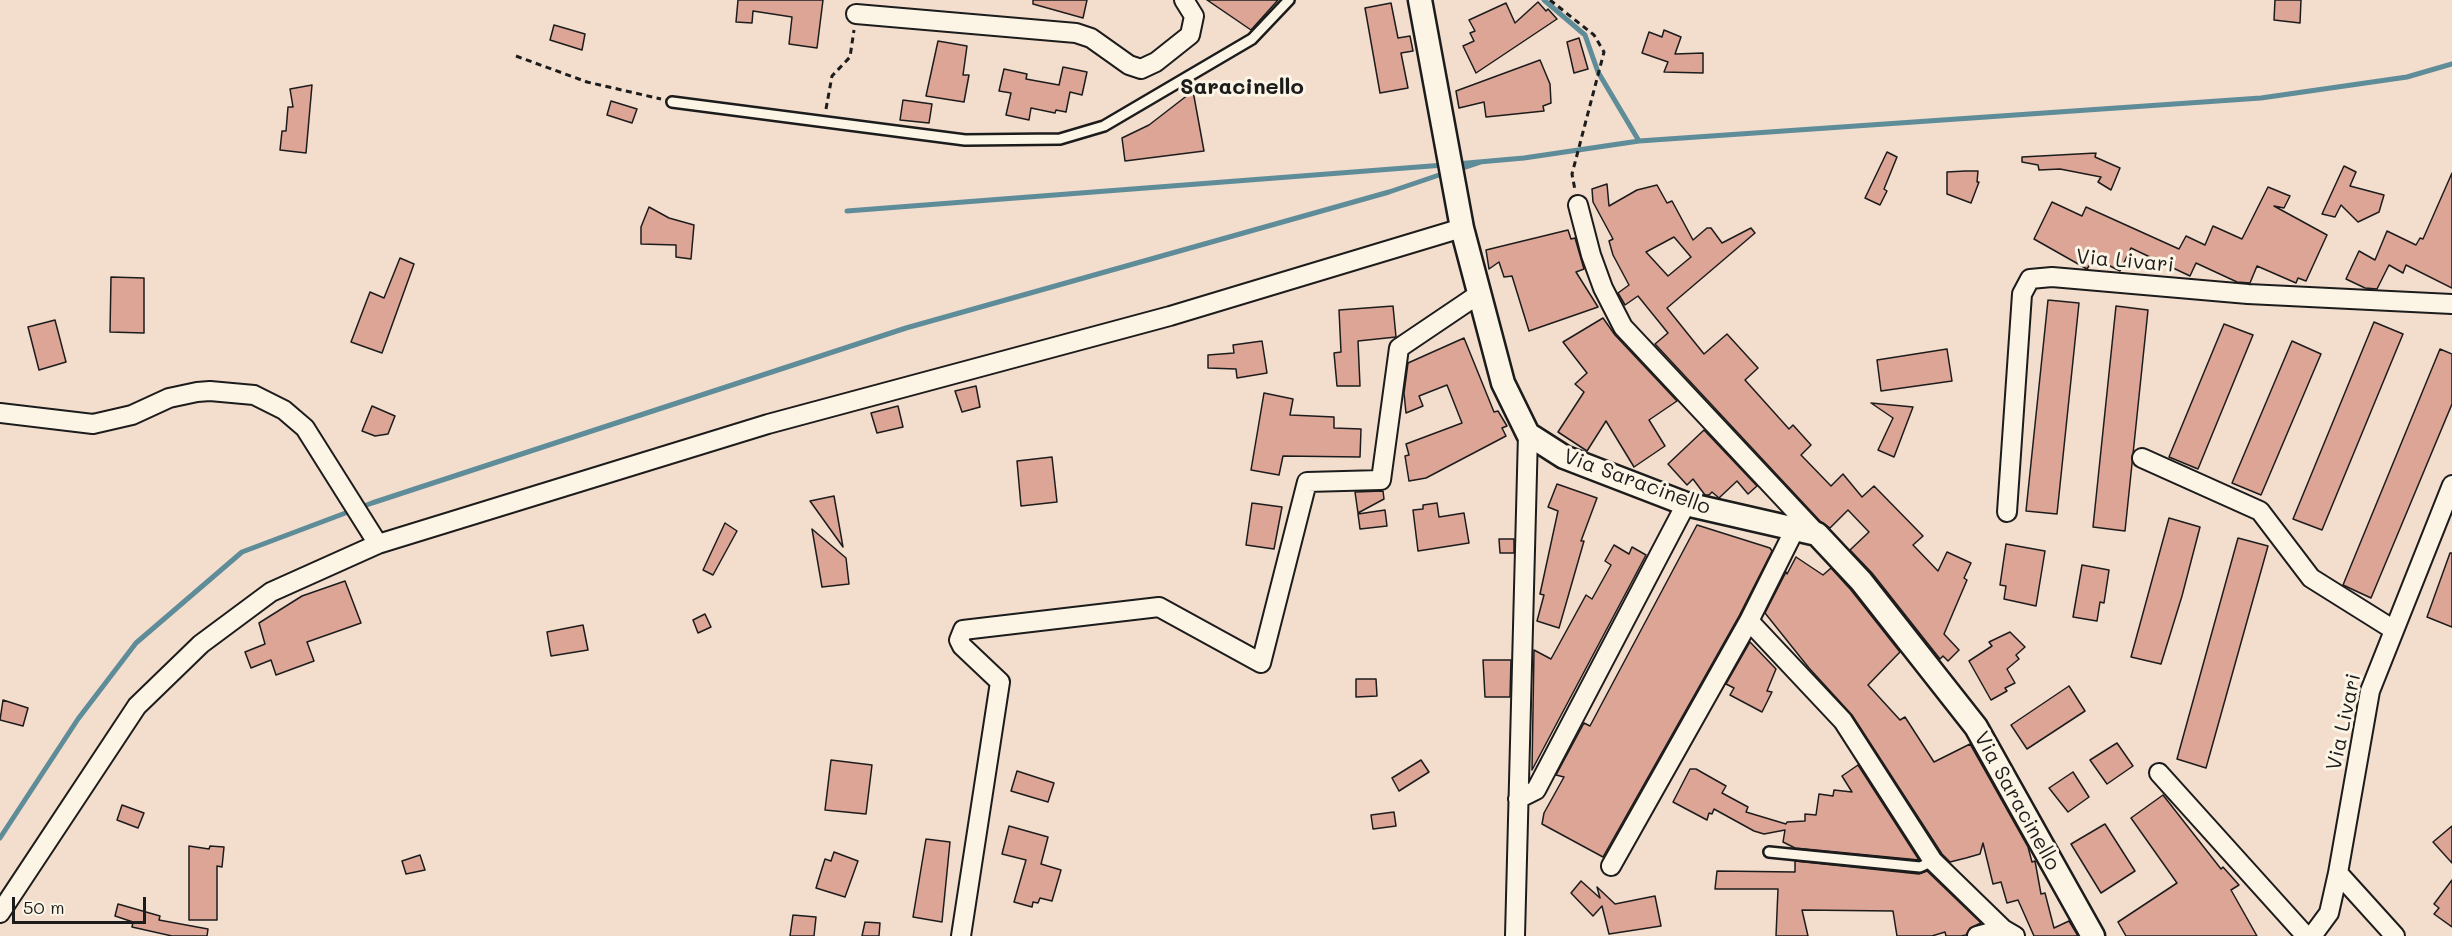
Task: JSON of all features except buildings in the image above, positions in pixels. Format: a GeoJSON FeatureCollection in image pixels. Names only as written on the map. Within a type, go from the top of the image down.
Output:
{"type":"FeatureCollection","features":[{"type":"Feature","properties":{"kind":"street"},"geometry":{"type":"LineString","coordinates":[[856,14],[1076,33],[1091,38],[1129,65],[1142,69],[1156,62],[1190,35],[1194,16],[1184,0]]}},
{"type":"Feature","properties":{"kind":"street"},"geometry":{"type":"LineString","coordinates":[[1420,0],[1460,221],[1503,383],[1528,434],[1515,936]]}},
{"type":"Feature","properties":{"kind":"street"},"geometry":{"type":"LineString","coordinates":[[1578,205],[1603,288],[1623,327],[1817,534]]}},
{"type":"Feature","properties":{"kind":"street"},"geometry":{"type":"LineString","coordinates":[[0,913],[137,706],[201,644],[271,592],[378,544],[768,424],[1170,316],[1460,221]]}},
{"type":"Feature","properties":{"kind":"street","name":"Via Livari"},"geometry":{"type":"LineString","coordinates":[[2007,512],[2022,294],[2030,279],[2052,278],[2248,294],[2452,304]]}},
{"type":"Feature","properties":{"kind":"street"},"geometry":{"type":"LineString","coordinates":[[961,936],[1000,682],[962,646],[959,640],[963,630],[1159,607],[1261,663],[1307,482],[1381,480],[1399,348],[1479,294]]}},
{"type":"Feature","properties":{"kind":"street"},"geometry":{"type":"LineString","coordinates":[[0,413],[93,424],[132,415],[169,398],[197,392],[254,395],[284,410],[305,428],[378,544]]}},
{"type":"Feature","properties":{"kind":"street","name":"Via Saracinello"},"geometry":{"type":"LineString","coordinates":[[1528,434],[1564,457],[1686,504],[1817,534],[1861,581],[1977,727],[2093,936]]}},
{"type":"Feature","properties":{"kind":"street"},"geometry":{"type":"LineString","coordinates":[[2142,458],[2260,511],[2311,578],[2394,630]]}},
{"type":"Feature","properties":{"kind":"street","name":"Via Livari"},"geometry":{"type":"LineString","coordinates":[[2312,936],[2329,914],[2370,691],[2394,630],[2447,514],[2452,485]]}},
{"type":"Feature","properties":{"kind":"street"},"geometry":{"type":"LineString","coordinates":[[1518,799],[1536,790],[1686,504]]}},
{"type":"Feature","properties":{"kind":"street"},"geometry":{"type":"LineString","coordinates":[[1611,866],[1749,621],[1795,529]]}},
{"type":"Feature","properties":{"kind":"street"},"geometry":{"type":"LineString","coordinates":[[1749,621],[1843,721],[1933,861],[2009,932]]}},
{"type":"Feature","properties":{"kind":"street"},"geometry":{"type":"LineString","coordinates":[[2159,773],[2306,936]]}},
{"type":"Feature","properties":{"kind":"street"},"geometry":{"type":"LineString","coordinates":[[2338,873],[2395,936]]}},
{"type":"Feature","properties":{"kind":"street"},"geometry":{"type":"LineString","coordinates":[[1977,936],[2009,932]]}},
{"type":"Feature","properties":{"kind":"lane"},"geometry":{"type":"LineString","coordinates":[[672,102],[965,140],[1060,139],[1104,126],[1252,39],[1289,0]]}},
{"type":"Feature","properties":{"kind":"lane"},"geometry":{"type":"LineString","coordinates":[[1768,852],[1920,867],[1933,861]]}},
{"type":"Feature","properties":{"kind":"path"},"geometry":{"type":"LineString","coordinates":[[1550,0],[1594,35],[1604,52],[1572,174],[1578,205]]}},
{"type":"Feature","properties":{"kind":"path"},"geometry":{"type":"LineString","coordinates":[[824,122],[832,76],[850,57],[856,14]]}},
{"type":"Feature","properties":{"kind":"path"},"geometry":{"type":"LineString","coordinates":[[516,56],[587,82],[672,102]]}},
{"type":"Feature","properties":{"kind":"waterway"},"geometry":{"type":"LineString","coordinates":[[1544,0],[1585,35],[1598,72],[1639,141]]}},
{"type":"Feature","properties":{"kind":"waterway"},"geometry":{"type":"LineString","coordinates":[[1456,164],[1524,158],[1639,141],[2261,98],[2407,77],[2452,64]]}},
{"type":"Feature","properties":{"kind":"waterway"},"geometry":{"type":"LineString","coordinates":[[1457,170],[1481,162]]}},
{"type":"Feature","properties":{"kind":"waterway"},"geometry":{"type":"LineString","coordinates":[[847,211],[1444,165]]}},
{"type":"Feature","properties":{"kind":"waterway"},"geometry":{"type":"LineString","coordinates":[[0,838],[78,719],[136,643],[242,552],[372,503],[906,328],[1389,192],[1445,173]]}},
{"type":"Feature","properties":{"kind":"district","name":"Saracinello"},"geometry":{"type":"Point","coordinates":[1242,87]}}]}
